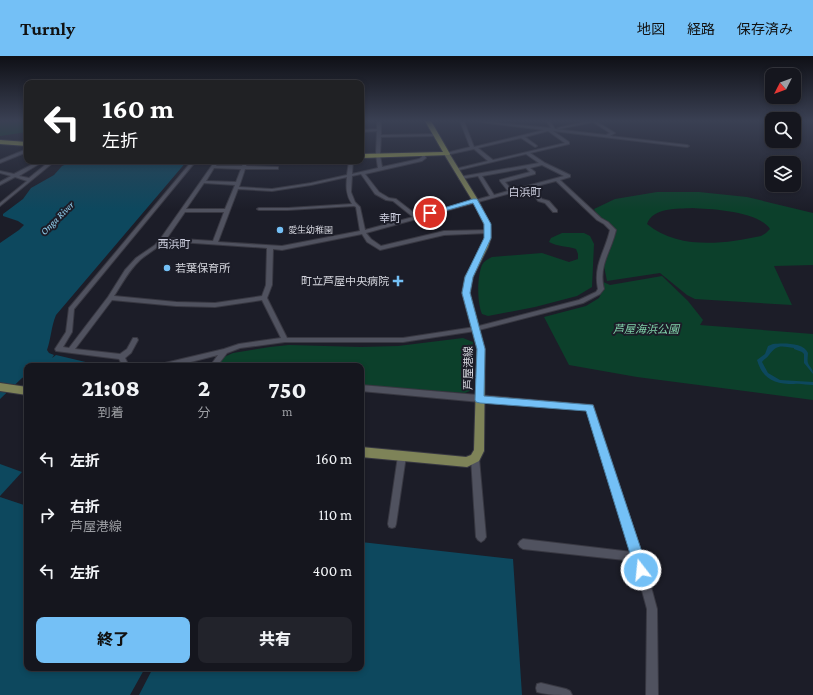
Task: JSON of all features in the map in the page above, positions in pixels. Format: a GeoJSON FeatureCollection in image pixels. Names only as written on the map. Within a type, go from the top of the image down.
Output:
{"type":"FeatureCollection","features":[{"type":"Feature","properties":{"kind":"highway"},"geometry":{"type":"LineString","coordinates":[[364,156],[447,154],[445,151]]}},
{"type":"Feature","properties":{"kind":"main road"},"geometry":{"type":"LineString","coordinates":[[447,154],[475,200],[487,224],[488,231]]}},
{"type":"Feature","properties":{"kind":"main road","name":"芦屋港線"},"geometry":{"type":"LineString","coordinates":[[475,458],[479,451],[481,349],[466,293],[469,277],[485,246],[488,238],[488,231]]}},
{"type":"Feature","properties":{"kind":"main road"},"geometry":{"type":"LineString","coordinates":[[0,387],[24,391]]}},
{"type":"Feature","properties":{"kind":"main road"},"geometry":{"type":"LineString","coordinates":[[364,452],[467,462],[475,458]]}},
{"type":"Feature","properties":{"kind":"street"},"geometry":{"type":"LineString","coordinates":[[0,162],[24,151]]}},
{"type":"Feature","properties":{"kind":"street"},"geometry":{"type":"LineString","coordinates":[[378,151],[380,169]]}},
{"type":"Feature","properties":{"kind":"street"},"geometry":{"type":"LineString","coordinates":[[447,154],[461,151]]}},
{"type":"Feature","properties":{"kind":"street"},"geometry":{"type":"LineString","coordinates":[[477,151],[491,161]]}},
{"type":"Feature","properties":{"kind":"street"},"geometry":{"type":"LineString","coordinates":[[457,170],[532,151]]}},
{"type":"Feature","properties":{"kind":"street"},"geometry":{"type":"LineString","coordinates":[[163,239],[270,247],[295,246],[364,232],[492,195],[568,176],[543,164],[527,152]]}},
{"type":"Feature","properties":{"kind":"street"},"geometry":{"type":"LineString","coordinates":[[202,182],[272,190],[311,184],[380,169],[423,159],[423,155]]}},
{"type":"Feature","properties":{"kind":"street"},"geometry":{"type":"LineString","coordinates":[[0,184],[36,164]]}},
{"type":"Feature","properties":{"kind":"street"},"geometry":{"type":"LineString","coordinates":[[0,205],[49,164]]}},
{"type":"Feature","properties":{"kind":"street"},"geometry":{"type":"LineString","coordinates":[[134,340],[129,351],[122,357],[58,349],[69,332],[71,309],[192,164]]}},
{"type":"Feature","properties":{"kind":"street"},"geometry":{"type":"LineString","coordinates":[[70,351],[110,298],[127,271],[138,259],[157,246],[163,239],[215,164]]}},
{"type":"Feature","properties":{"kind":"street"},"geometry":{"type":"LineString","coordinates":[[215,244],[245,164]]}},
{"type":"Feature","properties":{"kind":"street"},"geometry":{"type":"LineString","coordinates":[[262,168],[265,164]]}},
{"type":"Feature","properties":{"kind":"street"},"geometry":{"type":"LineString","coordinates":[[351,164],[349,193],[354,205],[358,207],[359,224],[370,243],[380,248],[444,233],[488,231]]}},
{"type":"Feature","properties":{"kind":"street"},"geometry":{"type":"LineString","coordinates":[[461,178],[543,164]]}},
{"type":"Feature","properties":{"kind":"street"},"geometry":{"type":"LineString","coordinates":[[213,167],[276,168]]}},
{"type":"Feature","properties":{"kind":"street"},"geometry":{"type":"LineString","coordinates":[[510,191],[502,181],[533,173],[527,167]]}},
{"type":"Feature","properties":{"kind":"street"},"geometry":{"type":"LineString","coordinates":[[0,172],[30,180]]}},
{"type":"Feature","properties":{"kind":"street"},"geometry":{"type":"LineString","coordinates":[[362,173],[376,194],[394,200],[416,217]]}},
{"type":"Feature","properties":{"kind":"street"},"geometry":{"type":"LineString","coordinates":[[478,175],[492,195]]}},
{"type":"Feature","properties":{"kind":"street"},"geometry":{"type":"LineString","coordinates":[[176,363],[239,346],[285,340],[403,340],[475,329],[581,302],[598,293],[600,289],[598,282],[598,270],[613,230],[599,219],[557,179]]}},
{"type":"Feature","properties":{"kind":"street"},"geometry":{"type":"LineString","coordinates":[[530,186],[540,200],[547,202],[555,211]]}},
{"type":"Feature","properties":{"kind":"street"},"geometry":{"type":"LineString","coordinates":[[259,209],[288,209],[354,205]]}},
{"type":"Feature","properties":{"kind":"street"},"geometry":{"type":"LineString","coordinates":[[183,210],[227,211]]}},
{"type":"Feature","properties":{"kind":"street"},"geometry":{"type":"LineString","coordinates":[[270,247],[269,285],[264,298],[285,340]]}},
{"type":"Feature","properties":{"kind":"street"},"geometry":{"type":"LineString","coordinates":[[110,298],[214,305],[264,298]]}},
{"type":"Feature","properties":{"kind":"street"},"geometry":{"type":"LineString","coordinates":[[215,363],[225,350]]}},
{"type":"Feature","properties":{"kind":"street"},"geometry":{"type":"LineString","coordinates":[[122,357],[125,363]]}},
{"type":"Feature","properties":{"kind":"street"},"geometry":{"type":"LineString","coordinates":[[364,388],[480,400],[590,407],[638,557],[652,608],[652,695]]}},
{"type":"Feature","properties":{"kind":"street"},"geometry":{"type":"LineString","coordinates":[[392,524],[402,456]]}},
{"type":"Feature","properties":{"kind":"street"},"geometry":{"type":"LineString","coordinates":[[475,458],[481,537]]}},
{"type":"Feature","properties":{"kind":"street"},"geometry":{"type":"LineString","coordinates":[[523,544],[638,557]]}},
{"type":"Feature","properties":{"kind":"street"},"geometry":{"type":"LineString","coordinates":[[541,688],[566,695]]}},
{"type":"Feature","properties":{"kind":"green space"},"geometry":{"type":"Polygon","coordinates":[[[657,192],[699,192],[747,197],[813,213],[813,265],[774,266],[792,305],[695,299],[687,295],[660,273],[607,281],[603,261],[616,233],[614,228],[599,218],[594,209],[615,199],[657,192]],[[692,208],[673,209],[660,212],[650,218],[647,224],[673,238],[702,243],[717,243],[747,239],[761,236],[770,229],[756,218],[734,212],[692,208]]]}},
{"type":"Feature","properties":{"kind":"green space"},"geometry":{"type":"Polygon","coordinates":[[[562,233],[584,233],[590,236],[594,244],[592,287],[577,296],[535,307],[488,316],[482,314],[478,296],[478,283],[480,270],[484,262],[492,257],[542,253],[569,262],[578,259],[576,249],[549,242],[551,238],[562,233]]]}},
{"type":"Feature","properties":{"kind":"green space","name":"芦屋海浜公園"},"geometry":{"type":"Polygon","coordinates":[[[662,276],[688,301],[703,320],[700,325],[813,334],[813,400],[637,377],[569,365],[544,317],[586,306],[599,298],[604,288],[601,281],[610,285],[662,276]]]}},
{"type":"Feature","properties":{"kind":"green space"},"geometry":{"type":"Polygon","coordinates":[[[463,338],[473,342],[472,390],[465,393],[364,385],[364,363],[220,363],[224,357],[233,353],[289,345],[361,347],[398,346],[463,338]]]}},
{"type":"Feature","properties":{"kind":"water","name":"Onga River"},"geometry":{"type":"Polygon","coordinates":[[[67,164],[184,164],[56,315],[47,350],[49,353],[54,355],[52,358],[56,355],[90,363],[24,363],[24,377],[0,399],[0,243],[24,225],[18,221],[3,216],[3,214],[23,199],[31,188],[54,175],[62,166],[67,164]]]}},
{"type":"Feature","properties":{"kind":"water"},"geometry":{"type":"Polygon","coordinates":[[[773,344],[792,344],[806,349],[808,353],[808,363],[813,374],[804,363],[804,354],[802,352],[794,348],[782,346],[774,349],[762,362],[768,373],[780,380],[813,382],[813,385],[781,383],[771,380],[766,376],[757,360],[765,354],[768,346],[773,344]]]}},
{"type":"Feature","properties":{"kind":"water"},"geometry":{"type":"Polygon","coordinates":[[[0,464],[22,472],[0,496],[0,464]]]}},
{"type":"Feature","properties":{"kind":"water"},"geometry":{"type":"Polygon","coordinates":[[[0,497],[24,505],[24,671],[143,671],[130,695],[0,695],[0,497]]]}},
{"type":"Feature","properties":{"kind":"water"},"geometry":{"type":"Polygon","coordinates":[[[364,542],[513,559],[522,695],[139,695],[151,671],[364,671],[364,542]]]}},
{"type":"Feature","properties":{"kind":"place","name":"愛生幼稚園"},"geometry":{"type":"Point","coordinates":[280,230]}},
{"type":"Feature","properties":{"kind":"place","name":"若葉保育所"},"geometry":{"type":"Point","coordinates":[167,268]}},
{"type":"Feature","properties":{"kind":"place","name":"町立芦屋中央病院"},"geometry":{"type":"Point","coordinates":[398,281]}},
{"type":"Feature","properties":{"kind":"district","name":"白浜町"},"geometry":{"type":"Point","coordinates":[525,192]}},
{"type":"Feature","properties":{"kind":"district","name":"幸町"},"geometry":{"type":"Point","coordinates":[390,218]}},
{"type":"Feature","properties":{"kind":"district","name":"西浜町"},"geometry":{"type":"Point","coordinates":[174,244]}},
{"type":"Feature","properties":{"kind":"route"},"geometry":{"type":"LineString","coordinates":[[430,213],[475,200],[487,224],[488,238],[469,277],[466,293],[481,349],[480,400],[590,407],[641,570]]}}]}
